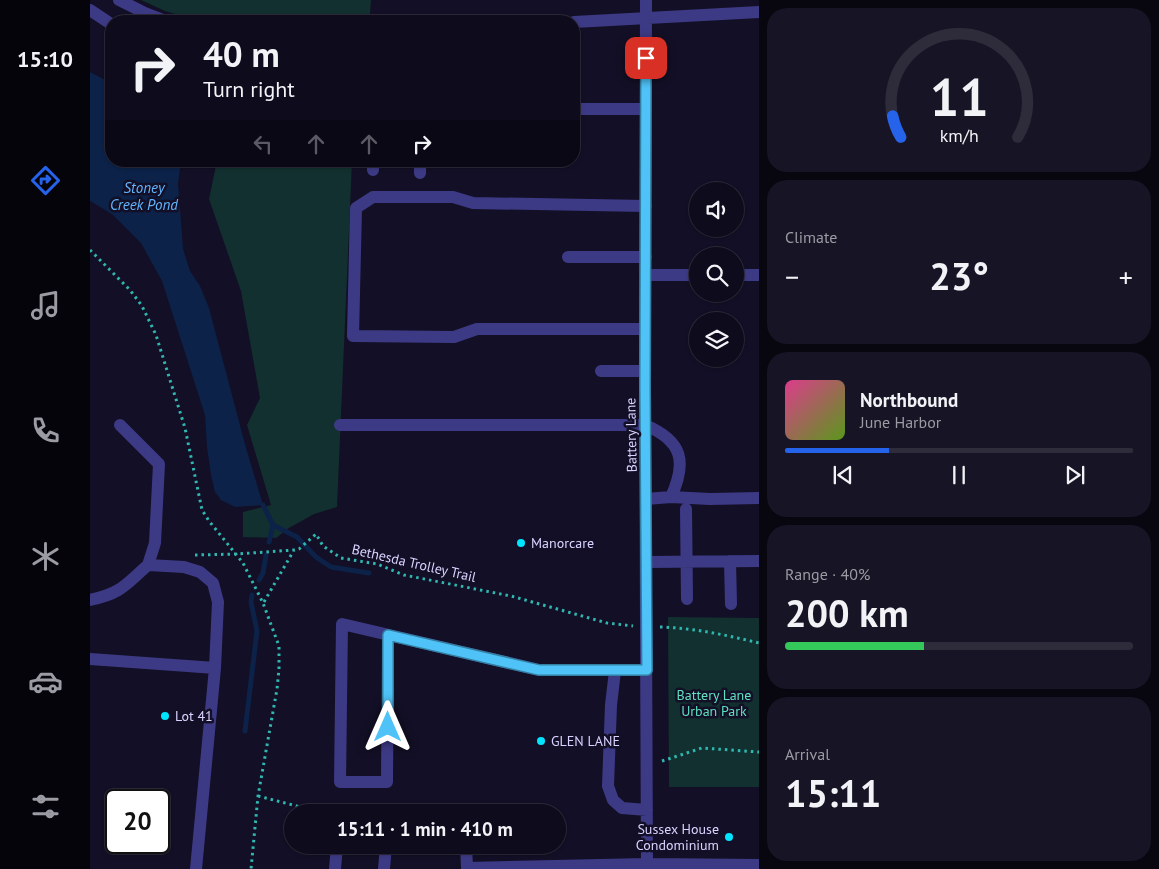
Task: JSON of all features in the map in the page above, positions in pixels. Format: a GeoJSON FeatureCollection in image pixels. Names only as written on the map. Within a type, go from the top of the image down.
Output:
{"type":"FeatureCollection","features":[{"type":"Feature","properties":{"kind":"street"},"geometry":{"type":"LineString","coordinates":[[119,0],[150,15]]}},
{"type":"Feature","properties":{"kind":"street","name":"Battery Lane"},"geometry":{"type":"LineString","coordinates":[[646,0],[647,867]]}},
{"type":"Feature","properties":{"kind":"street"},"geometry":{"type":"LineString","coordinates":[[90,10],[105,20]]}},
{"type":"Feature","properties":{"kind":"street"},"geometry":{"type":"LineString","coordinates":[[580,22],[759,12]]}},
{"type":"Feature","properties":{"kind":"street"},"geometry":{"type":"LineString","coordinates":[[580,109],[646,108]]}},
{"type":"Feature","properties":{"kind":"street"},"geometry":{"type":"LineString","coordinates":[[645,329],[477,329],[454,337],[353,336],[356,208],[373,197],[454,197],[473,203],[646,206]]}},
{"type":"Feature","properties":{"kind":"street"},"geometry":{"type":"LineString","coordinates":[[568,257],[646,257]]}},
{"type":"Feature","properties":{"kind":"street"},"geometry":{"type":"LineString","coordinates":[[646,275],[689,275]]}},
{"type":"Feature","properties":{"kind":"street"},"geometry":{"type":"LineString","coordinates":[[744,275],[759,275]]}},
{"type":"Feature","properties":{"kind":"street"},"geometry":{"type":"LineString","coordinates":[[601,371],[645,371]]}},
{"type":"Feature","properties":{"kind":"street"},"geometry":{"type":"LineString","coordinates":[[90,600],[107,596],[125,587],[148,564],[155,543],[159,464],[120,425]]}},
{"type":"Feature","properties":{"kind":"street"},"geometry":{"type":"LineString","coordinates":[[340,425],[646,425],[661,432],[675,445],[680,460],[678,482],[671,497]]}},
{"type":"Feature","properties":{"kind":"street"},"geometry":{"type":"LineString","coordinates":[[646,499],[671,497],[710,499],[759,498]]}},
{"type":"Feature","properties":{"kind":"street"},"geometry":{"type":"LineString","coordinates":[[686,510],[687,599]]}},
{"type":"Feature","properties":{"kind":"street"},"geometry":{"type":"LineString","coordinates":[[730,561],[731,604]]}},
{"type":"Feature","properties":{"kind":"street"},"geometry":{"type":"LineString","coordinates":[[647,562],[759,561]]}},
{"type":"Feature","properties":{"kind":"street"},"geometry":{"type":"LineString","coordinates":[[148,564],[184,568],[200,572],[213,583],[218,602],[215,668],[196,869]]}},
{"type":"Feature","properties":{"kind":"street"},"geometry":{"type":"LineString","coordinates":[[388,635],[387,782],[340,782],[342,624],[539,670],[647,670]]}},
{"type":"Feature","properties":{"kind":"street"},"geometry":{"type":"LineString","coordinates":[[90,659],[215,668]]}},
{"type":"Feature","properties":{"kind":"street"},"geometry":{"type":"LineString","coordinates":[[615,671],[611,705],[608,786],[613,800],[622,808],[647,810]]}},
{"type":"Feature","properties":{"kind":"street"},"geometry":{"type":"LineString","coordinates":[[335,869],[336,854]]}},
{"type":"Feature","properties":{"kind":"street"},"geometry":{"type":"LineString","coordinates":[[384,869],[385,854]]}},
{"type":"Feature","properties":{"kind":"street"},"geometry":{"type":"LineString","coordinates":[[466,854],[467,868],[759,866]]}},
{"type":"Feature","properties":{"kind":"path"},"geometry":{"type":"LineString","coordinates":[[90,250],[130,290],[148,318],[156,335],[185,428],[202,510],[243,563],[263,602],[279,646],[279,669],[258,796],[252,869]]}},
{"type":"Feature","properties":{"kind":"path","name":"Bethesda Trolley Trail"},"geometry":{"type":"LineString","coordinates":[[236,554],[299,549],[316,534],[323,546],[341,558],[378,564],[404,575],[511,596],[607,623],[628,626]]}},
{"type":"Feature","properties":{"kind":"path"},"geometry":{"type":"LineString","coordinates":[[263,602],[294,550]]}},
{"type":"Feature","properties":{"kind":"path"},"geometry":{"type":"LineString","coordinates":[[661,627],[720,634],[759,643]]}},
{"type":"Feature","properties":{"kind":"path"},"geometry":{"type":"LineString","coordinates":[[662,761],[702,748],[759,752]]}},
{"type":"Feature","properties":{"kind":"path"},"geometry":{"type":"LineString","coordinates":[[258,796],[289,804]]}},
{"type":"Feature","properties":{"kind":"green space"},"geometry":{"type":"Polygon","coordinates":[[[141,0],[371,0],[370,14],[178,15],[141,0]]]}},
{"type":"Feature","properties":{"kind":"green space"},"geometry":{"type":"Polygon","coordinates":[[[216,167],[352,167],[337,507],[314,514],[289,528],[276,538],[243,537],[243,512],[271,505],[247,425],[260,398],[241,291],[209,199],[216,167]]]}},
{"type":"Feature","properties":{"kind":"green space","name":"Battery Lane Urban Park"},"geometry":{"type":"Polygon","coordinates":[[[668,617],[759,618],[759,787],[669,787],[668,617]]]}},
{"type":"Feature","properties":{"kind":"water","name":"Stoney Creek Pond"},"geometry":{"type":"Polygon","coordinates":[[[90,72],[105,80],[105,167],[180,167],[178,183],[183,249],[190,271],[200,286],[209,308],[263,505],[235,507],[221,500],[215,492],[207,447],[205,415],[162,281],[141,243],[112,214],[90,201],[90,72]]]}},
{"type":"Feature","properties":{"kind":"waterway"},"geometry":{"type":"LineString","coordinates":[[263,505],[273,525],[297,537],[316,557],[331,567],[369,573]]}},
{"type":"Feature","properties":{"kind":"waterway"},"geometry":{"type":"LineString","coordinates":[[269,542],[273,525]]}},
{"type":"Feature","properties":{"kind":"waterway"},"geometry":{"type":"LineString","coordinates":[[259,580],[263,573],[266,555]]}},
{"type":"Feature","properties":{"kind":"waterway"},"geometry":{"type":"LineString","coordinates":[[245,731],[257,631],[251,602],[252,595]]}},
{"type":"Feature","properties":{"kind":"place","name":"Manorcare"},"geometry":{"type":"Point","coordinates":[521,543]}},
{"type":"Feature","properties":{"kind":"place","name":"Lot 41"},"geometry":{"type":"Point","coordinates":[165,716]}},
{"type":"Feature","properties":{"kind":"place","name":"GLEN LANE"},"geometry":{"type":"Point","coordinates":[541,741]}},
{"type":"Feature","properties":{"kind":"place","name":"Sussex House Condominium"},"geometry":{"type":"Point","coordinates":[729,837]}},
{"type":"Feature","properties":{"kind":"route"},"geometry":{"type":"LineString","coordinates":[[388,727],[388,635],[539,670],[647,670],[645,387],[646,58]]}}]}
